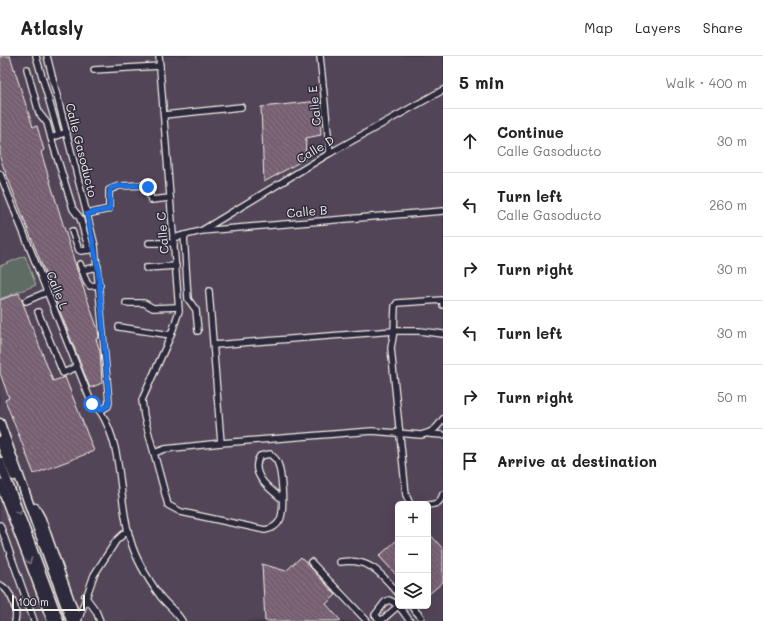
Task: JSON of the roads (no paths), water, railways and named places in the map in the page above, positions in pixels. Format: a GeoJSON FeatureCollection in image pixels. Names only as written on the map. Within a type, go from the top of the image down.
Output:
{"type":"FeatureCollection","features":[{"type":"Feature","properties":{"kind":"highway"},"geometry":{"type":"LineString","coordinates":[[0,423],[71,621]]}},
{"type":"Feature","properties":{"kind":"highway"},"geometry":{"type":"LineString","coordinates":[[0,441],[67,621]]}},
{"type":"Feature","properties":{"kind":"highway"},"geometry":{"type":"LineString","coordinates":[[0,462],[59,621]]}},
{"type":"Feature","properties":{"kind":"highway"},"geometry":{"type":"LineString","coordinates":[[0,484],[52,621]]}},
{"type":"Feature","properties":{"kind":"highway"},"geometry":{"type":"LineString","coordinates":[[29,502],[41,519],[78,621]]}},
{"type":"Feature","properties":{"kind":"street"},"geometry":{"type":"LineString","coordinates":[[36,56],[59,135]]}},
{"type":"Feature","properties":{"kind":"street","name":"Calle Gasoducto"},"geometry":{"type":"LineString","coordinates":[[47,56],[87,214],[98,267],[109,402],[108,406],[100,410]]}},
{"type":"Feature","properties":{"kind":"street","name":"Calle C"},"geometry":{"type":"LineString","coordinates":[[160,56],[176,266],[178,318],[142,400],[144,416],[168,505],[181,512],[265,530],[272,529],[280,521],[282,499]]}},
{"type":"Feature","properties":{"kind":"street","name":"Calle E"},"geometry":{"type":"LineString","coordinates":[[320,56],[330,153]]}},
{"type":"Feature","properties":{"kind":"street"},"geometry":{"type":"LineString","coordinates":[[94,70],[160,66]]}},
{"type":"Feature","properties":{"kind":"street"},"geometry":{"type":"LineString","coordinates":[[27,69],[39,113],[47,123],[73,209],[80,218],[89,250]]}},
{"type":"Feature","properties":{"kind":"street","name":"Calle D"},"geometry":{"type":"LineString","coordinates":[[201,231],[330,153],[443,90]]}},
{"type":"Feature","properties":{"kind":"street"},"geometry":{"type":"LineString","coordinates":[[164,115],[240,108]]}},
{"type":"Feature","properties":{"kind":"street"},"geometry":{"type":"LineString","coordinates":[[51,138],[67,132]]}},
{"type":"Feature","properties":{"kind":"street","name":"Calle L"},"geometry":{"type":"LineString","coordinates":[[0,174],[92,404],[100,410],[108,424],[115,444],[131,544],[151,581],[161,596],[182,621]]}},
{"type":"Feature","properties":{"kind":"street"},"geometry":{"type":"LineString","coordinates":[[87,214],[109,209],[110,190],[119,186],[145,185],[148,187],[151,200],[170,198]]}},
{"type":"Feature","properties":{"kind":"street","name":"Calle B"},"geometry":{"type":"LineString","coordinates":[[149,243],[174,240],[184,235],[201,231],[443,211]]}},
{"type":"Feature","properties":{"kind":"street"},"geometry":{"type":"LineString","coordinates":[[72,231],[79,250],[95,249]]}},
{"type":"Feature","properties":{"kind":"street"},"geometry":{"type":"LineString","coordinates":[[184,235],[188,299],[196,310],[198,331]]}},
{"type":"Feature","properties":{"kind":"street"},"geometry":{"type":"LineString","coordinates":[[146,268],[176,266]]}},
{"type":"Feature","properties":{"kind":"street"},"geometry":{"type":"LineString","coordinates":[[98,267],[81,267],[90,286],[100,285]]}},
{"type":"Feature","properties":{"kind":"street"},"geometry":{"type":"LineString","coordinates":[[209,291],[220,443]]}},
{"type":"Feature","properties":{"kind":"street"},"geometry":{"type":"LineString","coordinates":[[26,301],[47,292]]}},
{"type":"Feature","properties":{"kind":"street"},"geometry":{"type":"LineString","coordinates":[[409,501],[406,495],[391,348],[394,331],[395,306],[397,303],[443,300],[443,305]]}},
{"type":"Feature","properties":{"kind":"street"},"geometry":{"type":"LineString","coordinates":[[126,303],[144,303],[153,308],[178,307]]}},
{"type":"Feature","properties":{"kind":"street"},"geometry":{"type":"LineString","coordinates":[[38,312],[63,373],[77,367]]}},
{"type":"Feature","properties":{"kind":"street"},"geometry":{"type":"LineString","coordinates":[[119,327],[171,335]]}},
{"type":"Feature","properties":{"kind":"street"},"geometry":{"type":"LineString","coordinates":[[214,345],[394,331],[419,331],[443,334]]}},
{"type":"Feature","properties":{"kind":"street"},"geometry":{"type":"LineString","coordinates":[[429,434],[438,428],[443,419]]}},
{"type":"Feature","properties":{"kind":"street"},"geometry":{"type":"LineString","coordinates":[[154,453],[165,449],[220,443],[372,431],[399,434],[443,435]]}},
{"type":"Feature","properties":{"kind":"street"},"geometry":{"type":"LineString","coordinates":[[270,454],[276,460],[280,473],[282,499],[269,489],[256,471],[256,463],[260,456],[270,454]]}},
{"type":"Feature","properties":{"kind":"street"},"geometry":{"type":"LineString","coordinates":[[431,505],[437,504],[443,494]]}},
{"type":"Feature","properties":{"kind":"street"},"geometry":{"type":"LineString","coordinates":[[0,525],[34,621]]}},
{"type":"Feature","properties":{"kind":"street"},"geometry":{"type":"LineString","coordinates":[[78,621],[85,596],[94,575],[116,541],[128,530]]}},
{"type":"Feature","properties":{"kind":"street"},"geometry":{"type":"LineString","coordinates":[[340,562],[355,560],[366,564],[395,589]]}},
{"type":"Feature","properties":{"kind":"street"},"geometry":{"type":"LineString","coordinates":[[311,562],[367,621]]}},
{"type":"Feature","properties":{"kind":"street"},"geometry":{"type":"LineString","coordinates":[[0,585],[6,589],[14,606],[16,621]]}},
{"type":"Feature","properties":{"kind":"street"},"geometry":{"type":"LineString","coordinates":[[85,596],[100,621]]}},
{"type":"Feature","properties":{"kind":"street"},"geometry":{"type":"LineString","coordinates":[[400,609],[410,621]]}},
{"type":"Feature","properties":{"kind":"street"},"geometry":{"type":"LineString","coordinates":[[414,609],[421,617]]}}]}
